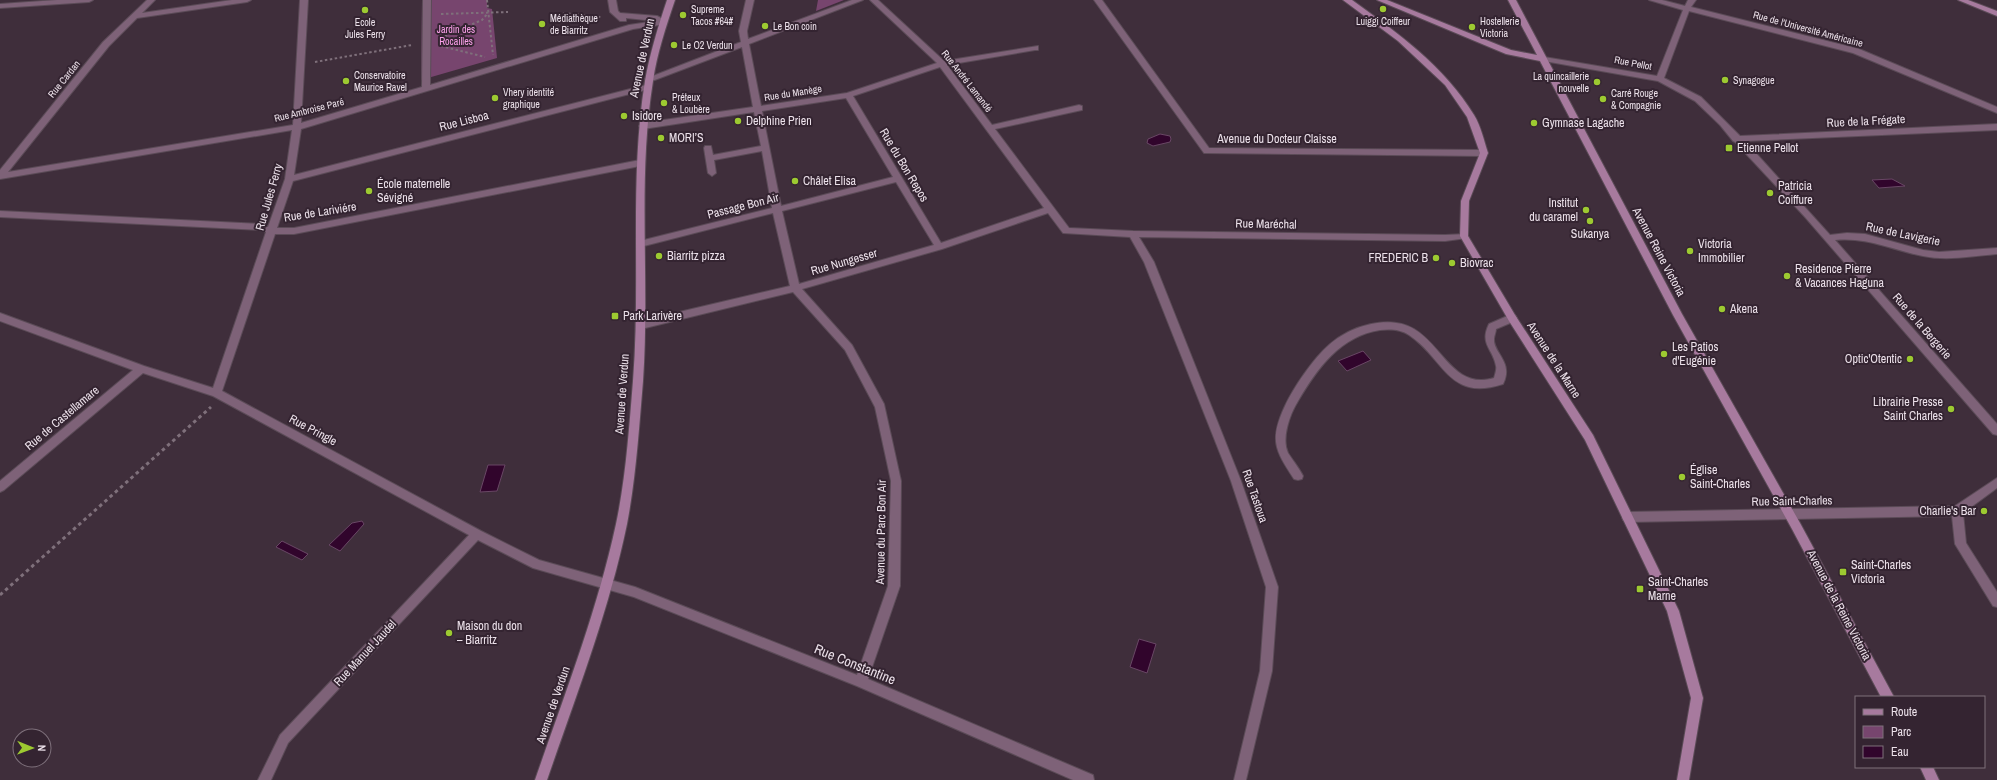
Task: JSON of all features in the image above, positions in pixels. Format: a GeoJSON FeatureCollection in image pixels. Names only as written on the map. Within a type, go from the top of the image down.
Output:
{"type":"FeatureCollection","features":[{"type":"Feature","properties":{"kind":"main road","name":"Avenue de Verdun"},"geometry":{"type":"LineString","coordinates":[[541,780],[582,664],[606,584],[616,545],[629,475],[640,325],[640,163],[643,126],[647,83],[662,22],[671,0]]}},
{"type":"Feature","properties":{"kind":"main road"},"geometry":{"type":"LineString","coordinates":[[1347,0],[1401,40],[1448,83],[1471,117],[1484,152],[1465,200],[1464,236]]}},
{"type":"Feature","properties":{"kind":"main road","name":"Rue Pellot"},"geometry":{"type":"LineString","coordinates":[[1381,0],[1509,52],[1544,59]]}},
{"type":"Feature","properties":{"kind":"main road","name":"Avenue Reine Victoria"},"geometry":{"type":"LineString","coordinates":[[1512,0],[1678,315],[1789,514]]}},
{"type":"Feature","properties":{"kind":"main road"},"geometry":{"type":"LineString","coordinates":[[1962,0],[1997,14]]}},
{"type":"Feature","properties":{"kind":"main road","name":"Avenue de la Marne"},"geometry":{"type":"LineString","coordinates":[[1464,236],[1512,318],[1589,438],[1673,611],[1697,698],[1683,780]]}},
{"type":"Feature","properties":{"kind":"main road","name":"Avenue de la Reine Victoria"},"geometry":{"type":"LineString","coordinates":[[1789,514],[1887,696]]}},
{"type":"Feature","properties":{"kind":"main road"},"geometry":{"type":"LineString","coordinates":[[1927,768],[1933,780]]}},
{"type":"Feature","properties":{"kind":"street"},"geometry":{"type":"LineString","coordinates":[[0,6],[89,0]]}},
{"type":"Feature","properties":{"kind":"street","name":"Rue Cardan"},"geometry":{"type":"LineString","coordinates":[[0,176],[106,44],[151,0]]}},
{"type":"Feature","properties":{"kind":"street"},"geometry":{"type":"LineString","coordinates":[[134,16],[248,0]]}},
{"type":"Feature","properties":{"kind":"street","name":"Rue Jules Ferry"},"geometry":{"type":"LineString","coordinates":[[220,394],[288,179],[296,127],[304,0]]}},
{"type":"Feature","properties":{"kind":"street"},"geometry":{"type":"LineString","coordinates":[[426,88],[427,0]]}},
{"type":"Feature","properties":{"kind":"street"},"geometry":{"type":"LineString","coordinates":[[612,0],[614,12],[632,27]]}},
{"type":"Feature","properties":{"kind":"street"},"geometry":{"type":"LineString","coordinates":[[750,0],[743,31],[777,210],[795,288]]}},
{"type":"Feature","properties":{"kind":"street","name":"Rue Lisboa"},"geometry":{"type":"LineString","coordinates":[[288,179],[647,83],[859,0]]}},
{"type":"Feature","properties":{"kind":"street","name":"Rue André Lamandé"},"geometry":{"type":"LineString","coordinates":[[874,0],[942,64],[1066,231]]}},
{"type":"Feature","properties":{"kind":"street","name":"Avenue du Docteur Claisse"},"geometry":{"type":"LineString","coordinates":[[1098,0],[1207,151],[1484,152]]}},
{"type":"Feature","properties":{"kind":"street","name":"Rue de l'Université Américaine"},"geometry":{"type":"LineString","coordinates":[[1653,0],[1856,51],[1997,110]]}},
{"type":"Feature","properties":{"kind":"street"},"geometry":{"type":"LineString","coordinates":[[1660,80],[1687,8],[1692,0]]}},
{"type":"Feature","properties":{"kind":"street"},"geometry":{"type":"LineString","coordinates":[[618,15],[657,18],[662,22]]}},
{"type":"Feature","properties":{"kind":"street","name":"Rue Ambroise Paré"},"geometry":{"type":"LineString","coordinates":[[0,176],[296,127],[632,27],[662,22]]}},
{"type":"Feature","properties":{"kind":"street","name":"Rue du Manège"},"geometry":{"type":"LineString","coordinates":[[643,126],[848,95],[942,64],[1035,48]]}},
{"type":"Feature","properties":{"kind":"street","name":"Rue Pellot"},"geometry":{"type":"LineString","coordinates":[[1544,59],[1660,80],[1698,99],[1736,138],[1827,238]]}},
{"type":"Feature","properties":{"kind":"street","name":"Rue du Bon Repos"},"geometry":{"type":"LineString","coordinates":[[848,95],[939,247]]}},
{"type":"Feature","properties":{"kind":"street","name":"Rue André Lamandé"},"geometry":{"type":"LineString","coordinates":[[990,128],[1080,108]]}},
{"type":"Feature","properties":{"kind":"street","name":"Rue de la Frégate"},"geometry":{"type":"LineString","coordinates":[[1736,138],[1997,127]]}},
{"type":"Feature","properties":{"kind":"street"},"geometry":{"type":"LineString","coordinates":[[708,148],[712,173]]}},
{"type":"Feature","properties":{"kind":"street"},"geometry":{"type":"LineString","coordinates":[[710,158],[766,148]]}},
{"type":"Feature","properties":{"kind":"street","name":"Rue de Lariviére"},"geometry":{"type":"LineString","coordinates":[[0,214],[260,227],[272,231],[294,231],[640,163]]}},
{"type":"Feature","properties":{"kind":"street","name":"Passage Bon Air"},"geometry":{"type":"LineString","coordinates":[[640,244],[898,179]]}},
{"type":"Feature","properties":{"kind":"street","name":"Rue Nungesser"},"geometry":{"type":"LineString","coordinates":[[640,325],[795,288],[939,247],[1051,209]]}},
{"type":"Feature","properties":{"kind":"street","name":"Rue Maréchal"},"geometry":{"type":"LineString","coordinates":[[1066,231],[1133,234],[1445,238],[1464,236]]}},
{"type":"Feature","properties":{"kind":"street","name":"Rue Tastoua"},"geometry":{"type":"LineString","coordinates":[[1133,234],[1149,262],[1236,481],[1272,587],[1266,671],[1240,780]]}},
{"type":"Feature","properties":{"kind":"street","name":"Rue de Lavigerie"},"geometry":{"type":"LineString","coordinates":[[1827,238],[1847,236],[1864,237],[1923,253],[1939,255],[1997,251]]}},
{"type":"Feature","properties":{"kind":"street","name":"Rue de la Bergerie"},"geometry":{"type":"LineString","coordinates":[[1827,238],[1997,431]]}},
{"type":"Feature","properties":{"kind":"street","name":"Avenue du Parc Bon Air"},"geometry":{"type":"LineString","coordinates":[[795,288],[849,348],[880,407],[896,481],[894,586],[861,682]]}},
{"type":"Feature","properties":{"kind":"street","name":"Rue Pringle"},"geometry":{"type":"LineString","coordinates":[[0,317],[141,369],[220,394],[477,534],[537,564],[606,584]]}},
{"type":"Feature","properties":{"kind":"street"},"geometry":{"type":"LineString","coordinates":[[1298,476],[1282,449],[1282,423],[1293,400],[1333,347],[1363,330],[1383,326],[1402,328],[1420,338],[1441,362],[1462,380],[1480,385],[1499,381],[1501,366],[1489,340],[1492,327],[1512,318]]}},
{"type":"Feature","properties":{"kind":"street","name":"Rue de Castellamare"},"geometry":{"type":"LineString","coordinates":[[0,488],[141,369]]}},
{"type":"Feature","properties":{"kind":"street"},"geometry":{"type":"LineString","coordinates":[[1997,482],[1957,511],[1961,544],[1997,602]]}},
{"type":"Feature","properties":{"kind":"street","name":"Rue Saint-Charles"},"geometry":{"type":"LineString","coordinates":[[1627,517],[1957,511]]}},
{"type":"Feature","properties":{"kind":"street","name":"Rue Manuel Jaudel"},"geometry":{"type":"LineString","coordinates":[[264,780],[284,739],[477,534]]}},
{"type":"Feature","properties":{"kind":"street","name":"Rue Constantine"},"geometry":{"type":"LineString","coordinates":[[606,584],[636,592],[861,682],[1088,780]]}},
{"type":"Feature","properties":{"kind":"path"},"geometry":{"type":"LineString","coordinates":[[487,0],[494,59]]}},
{"type":"Feature","properties":{"kind":"path"},"geometry":{"type":"LineString","coordinates":[[439,14],[508,12]]}},
{"type":"Feature","properties":{"kind":"path"},"geometry":{"type":"LineString","coordinates":[[300,64],[427,43],[482,20],[488,13]]}},
{"type":"Feature","properties":{"kind":"path"},"geometry":{"type":"LineString","coordinates":[[563,13],[600,17]]}},
{"type":"Feature","properties":{"kind":"path"},"geometry":{"type":"LineString","coordinates":[[427,43],[510,63]]}},
{"type":"Feature","properties":{"kind":"path"},"geometry":{"type":"LineString","coordinates":[[0,595],[220,394]]}},
{"type":"Feature","properties":{"kind":"green space","name":"Jardin des Rocailles"},"geometry":{"type":"Polygon","coordinates":[[[422,0],[487,0],[487,8],[492,9],[497,58],[421,80],[422,0]]]}},
{"type":"Feature","properties":{"kind":"green space"},"geometry":{"type":"Polygon","coordinates":[[[818,0],[844,0],[816,11],[818,0]]]}},
{"type":"Feature","properties":{"kind":"water"},"geometry":{"type":"Polygon","coordinates":[[[1160,134],[1170,136],[1170,142],[1153,146],[1147,143],[1148,139],[1160,134]]]}},
{"type":"Feature","properties":{"kind":"water"},"geometry":{"type":"Polygon","coordinates":[[[1892,179],[1905,186],[1879,188],[1872,180],[1892,179]]]}},
{"type":"Feature","properties":{"kind":"water"},"geometry":{"type":"Polygon","coordinates":[[[1363,351],[1371,360],[1347,371],[1338,361],[1363,351]]]}},
{"type":"Feature","properties":{"kind":"water"},"geometry":{"type":"Polygon","coordinates":[[[488,465],[505,465],[497,491],[480,492],[488,465]]]}},
{"type":"Feature","properties":{"kind":"water"},"geometry":{"type":"Polygon","coordinates":[[[362,521],[364,524],[340,551],[329,545],[352,523],[362,521]]]}},
{"type":"Feature","properties":{"kind":"water"},"geometry":{"type":"Polygon","coordinates":[[[282,541],[308,554],[302,560],[276,547],[282,541]]]}},
{"type":"Feature","properties":{"kind":"water"},"geometry":{"type":"Polygon","coordinates":[[[1139,639],[1156,644],[1147,673],[1130,667],[1139,639]]]}},
{"type":"Feature","properties":{"kind":"place","name":"Luiggi Coiffeur"},"geometry":{"type":"Point","coordinates":[1383,9]}},
{"type":"Feature","properties":{"kind":"place","name":"Ecole Jules Ferry"},"geometry":{"type":"Point","coordinates":[365,10]}},
{"type":"Feature","properties":{"kind":"place","name":"Supreme Tacos #64#"},"geometry":{"type":"Point","coordinates":[683,15]}},
{"type":"Feature","properties":{"kind":"place","name":"Médiathèque de Biarritz"},"geometry":{"type":"Point","coordinates":[542,24]}},
{"type":"Feature","properties":{"kind":"place","name":"Le Bon coin"},"geometry":{"type":"Point","coordinates":[765,26]}},
{"type":"Feature","properties":{"kind":"place","name":"Hostellerie Victoria"},"geometry":{"type":"Point","coordinates":[1472,27]}},
{"type":"Feature","properties":{"kind":"place","name":"Le O2 Verdun"},"geometry":{"type":"Point","coordinates":[674,45]}},
{"type":"Feature","properties":{"kind":"place","name":"Synagogue"},"geometry":{"type":"Point","coordinates":[1725,80]}},
{"type":"Feature","properties":{"kind":"place","name":"Conservatoire Maurice Ravel"},"geometry":{"type":"Point","coordinates":[346,81]}},
{"type":"Feature","properties":{"kind":"place","name":"La quincaillerie nouvelle"},"geometry":{"type":"Point","coordinates":[1597,82]}},
{"type":"Feature","properties":{"kind":"place","name":"Vhery identité graphique"},"geometry":{"type":"Point","coordinates":[495,98]}},
{"type":"Feature","properties":{"kind":"place","name":"Carré Rouge & Compagnie"},"geometry":{"type":"Point","coordinates":[1603,99]}},
{"type":"Feature","properties":{"kind":"place","name":"Préteux & Loubère"},"geometry":{"type":"Point","coordinates":[664,103]}},
{"type":"Feature","properties":{"kind":"place","name":"Isidore"},"geometry":{"type":"Point","coordinates":[624,116]}},
{"type":"Feature","properties":{"kind":"place","name":"Delphine Prien"},"geometry":{"type":"Point","coordinates":[738,121]}},
{"type":"Feature","properties":{"kind":"place","name":"Gymnase Lagache"},"geometry":{"type":"Point","coordinates":[1534,123]}},
{"type":"Feature","properties":{"kind":"place","name":"MORI’S"},"geometry":{"type":"Point","coordinates":[661,138]}},
{"type":"Feature","properties":{"kind":"place","name":"Etienne Pellot"},"geometry":{"type":"Point","coordinates":[1729,148]}},
{"type":"Feature","properties":{"kind":"place","name":"Châlet Elisa"},"geometry":{"type":"Point","coordinates":[795,181]}},
{"type":"Feature","properties":{"kind":"place","name":"École maternelle Sévigné"},"geometry":{"type":"Point","coordinates":[369,191]}},
{"type":"Feature","properties":{"kind":"place","name":"Patricia Coiffure"},"geometry":{"type":"Point","coordinates":[1770,193]}},
{"type":"Feature","properties":{"kind":"place","name":"Institut du caramel"},"geometry":{"type":"Point","coordinates":[1586,210]}},
{"type":"Feature","properties":{"kind":"place","name":"Sukanya"},"geometry":{"type":"Point","coordinates":[1590,221]}},
{"type":"Feature","properties":{"kind":"place","name":"Victoria Immobilier"},"geometry":{"type":"Point","coordinates":[1690,251]}},
{"type":"Feature","properties":{"kind":"place","name":"Biarritz pizza"},"geometry":{"type":"Point","coordinates":[659,256]}},
{"type":"Feature","properties":{"kind":"place","name":"FREDERIC B"},"geometry":{"type":"Point","coordinates":[1436,258]}},
{"type":"Feature","properties":{"kind":"place","name":"Biovrac"},"geometry":{"type":"Point","coordinates":[1452,263]}},
{"type":"Feature","properties":{"kind":"place","name":"Residence Pierre & Vacances Haguna"},"geometry":{"type":"Point","coordinates":[1787,276]}},
{"type":"Feature","properties":{"kind":"place","name":"Akena"},"geometry":{"type":"Point","coordinates":[1722,309]}},
{"type":"Feature","properties":{"kind":"place","name":"Park Larivère"},"geometry":{"type":"Point","coordinates":[615,316]}},
{"type":"Feature","properties":{"kind":"place","name":"Les Patios d'Eugénie"},"geometry":{"type":"Point","coordinates":[1664,354]}},
{"type":"Feature","properties":{"kind":"place","name":"Optic'Otentic"},"geometry":{"type":"Point","coordinates":[1910,359]}},
{"type":"Feature","properties":{"kind":"place","name":"Librairie Presse Saint Charles"},"geometry":{"type":"Point","coordinates":[1951,409]}},
{"type":"Feature","properties":{"kind":"place","name":"Église Saint-Charles"},"geometry":{"type":"Point","coordinates":[1682,477]}},
{"type":"Feature","properties":{"kind":"place","name":"Charlie's Bar"},"geometry":{"type":"Point","coordinates":[1984,511]}},
{"type":"Feature","properties":{"kind":"place","name":"Saint-Charles Victoria"},"geometry":{"type":"Point","coordinates":[1843,572]}},
{"type":"Feature","properties":{"kind":"place","name":"Saint-Charles Marne"},"geometry":{"type":"Point","coordinates":[1640,589]}},
{"type":"Feature","properties":{"kind":"place","name":"Maison du don – Biarritz"},"geometry":{"type":"Point","coordinates":[449,633]}}]}
